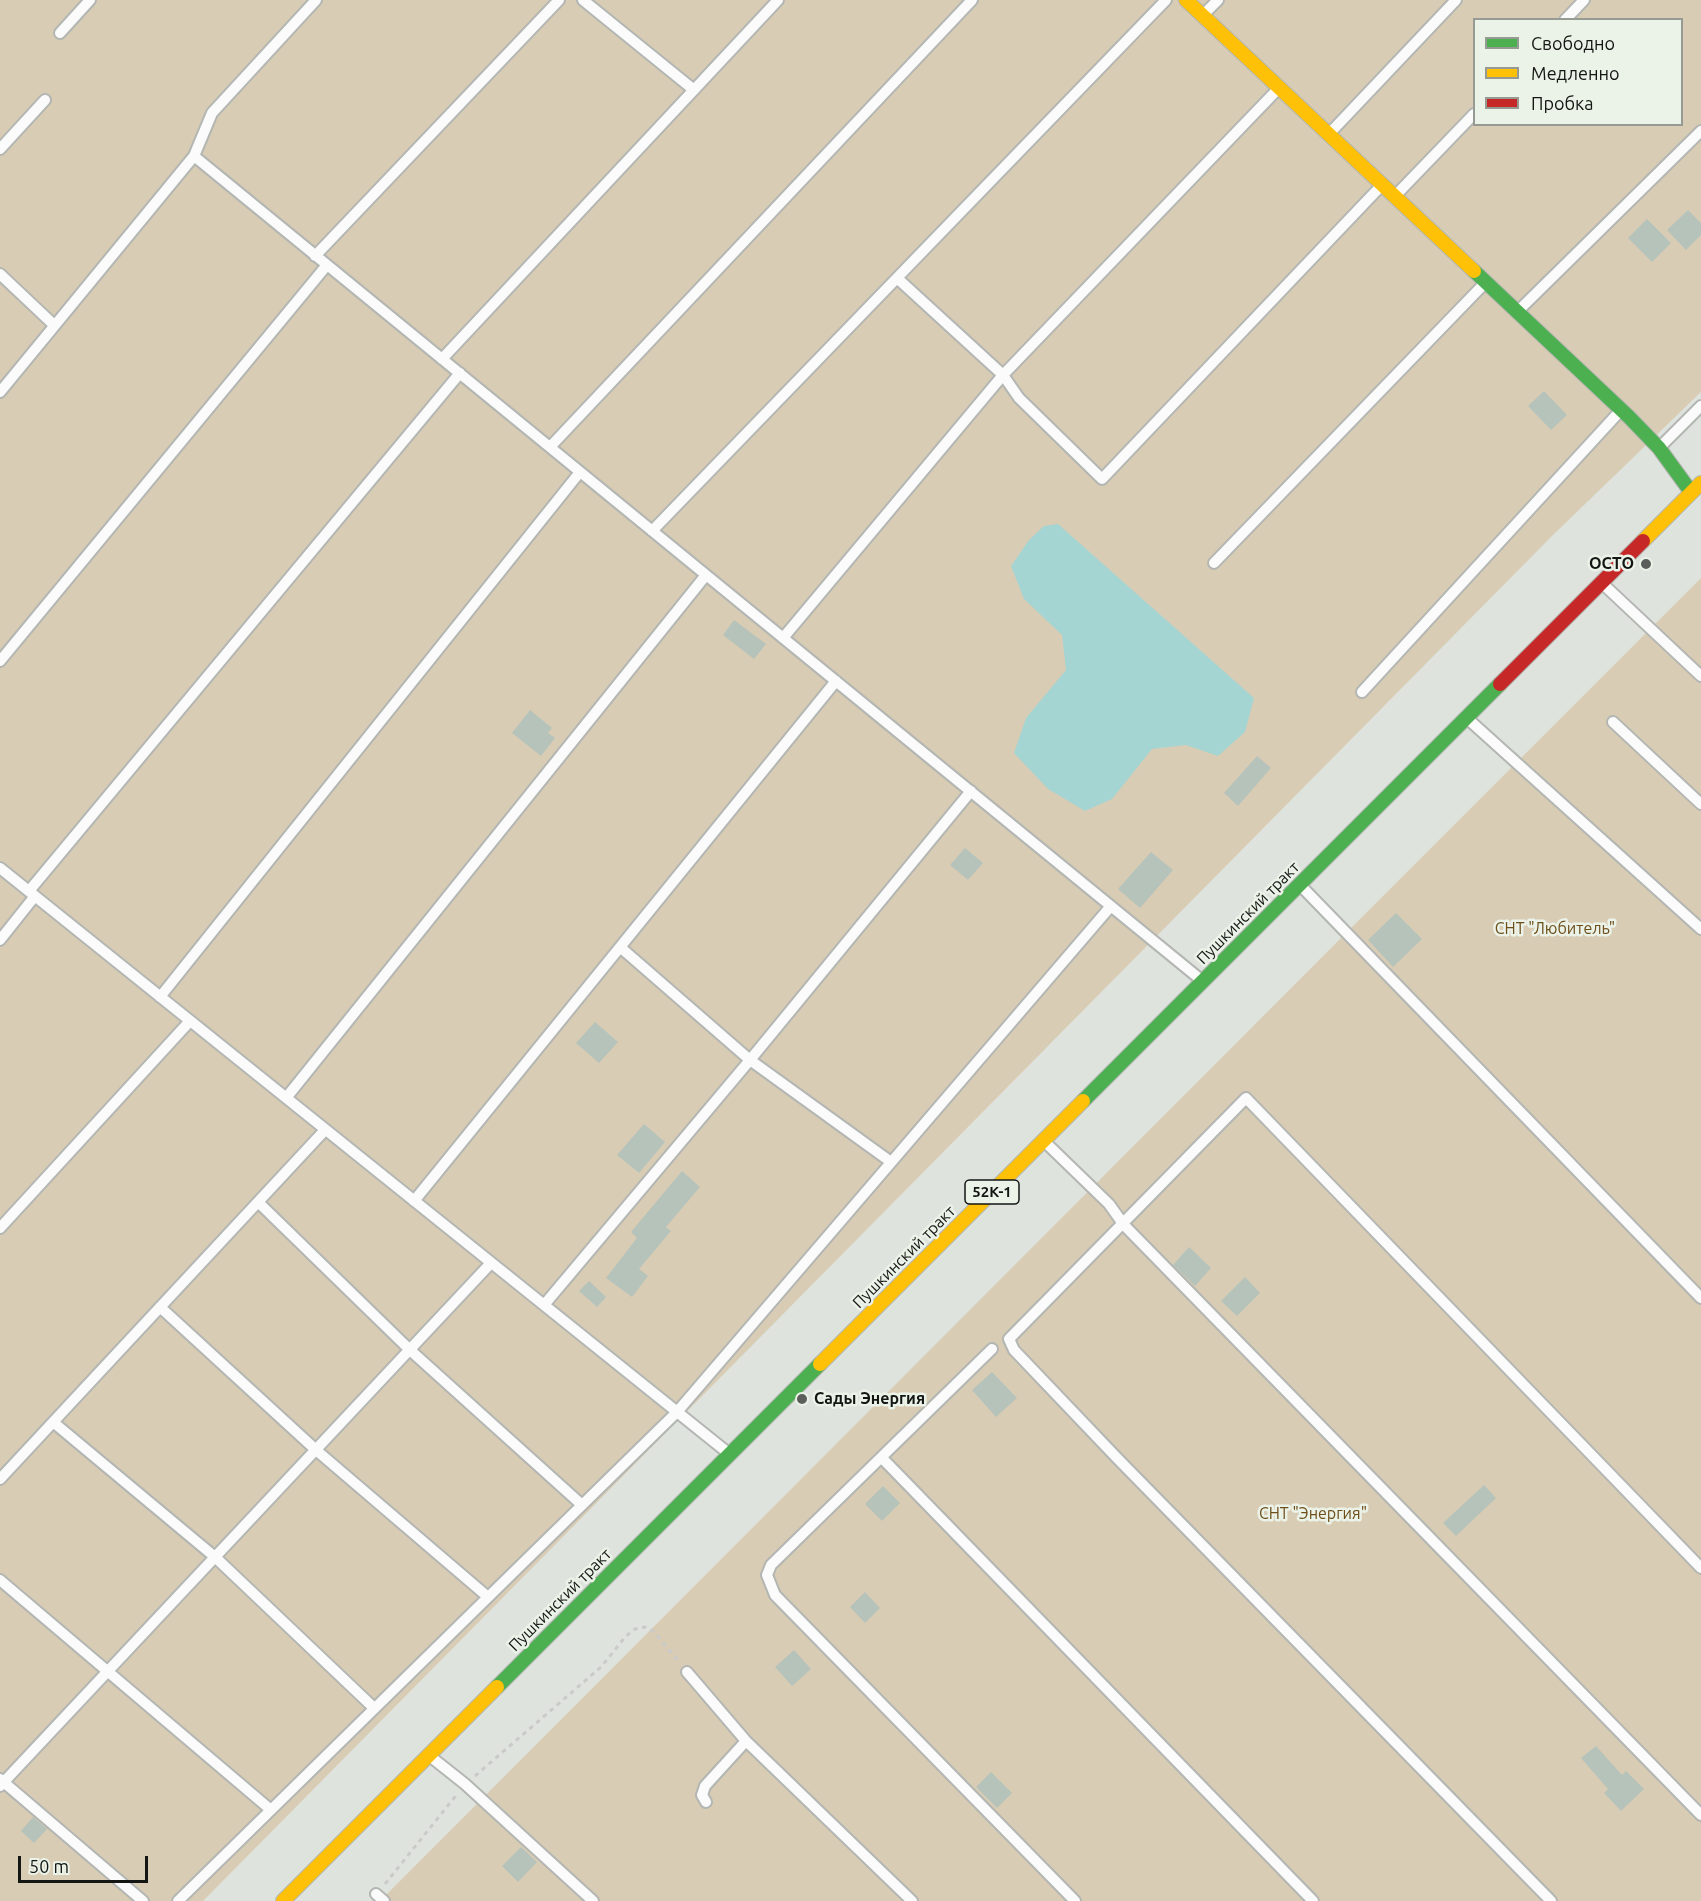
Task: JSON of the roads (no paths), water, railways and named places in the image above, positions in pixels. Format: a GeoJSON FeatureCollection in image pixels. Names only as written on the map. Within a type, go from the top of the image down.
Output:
{"type":"FeatureCollection","features":[{"type":"Feature","properties":{"kind":"main road"},"geometry":{"type":"LineString","coordinates":[[1186,0],[1518,311],[1621,410],[1696,488]]}},
{"type":"Feature","properties":{"kind":"main road","name":"Пушкинский тракт"},"geometry":{"type":"LineString","coordinates":[[283,1901],[1696,488]]}},
{"type":"Feature","properties":{"kind":"lane"},"geometry":{"type":"LineString","coordinates":[[60,33],[90,0]]}},
{"type":"Feature","properties":{"kind":"lane"},"geometry":{"type":"LineString","coordinates":[[0,392],[194,156],[212,113],[316,0]]}},
{"type":"Feature","properties":{"kind":"lane"},"geometry":{"type":"LineString","coordinates":[[315,256],[559,0]]}},
{"type":"Feature","properties":{"kind":"lane"},"geometry":{"type":"LineString","coordinates":[[583,0],[694,90]]}},
{"type":"Feature","properties":{"kind":"lane"},"geometry":{"type":"LineString","coordinates":[[442,359],[778,0]]}},
{"type":"Feature","properties":{"kind":"lane"},"geometry":{"type":"LineString","coordinates":[[550,447],[972,0]]}},
{"type":"Feature","properties":{"kind":"lane"},"geometry":{"type":"LineString","coordinates":[[652,531],[1166,0]]}},
{"type":"Feature","properties":{"kind":"lane"},"geometry":{"type":"LineString","coordinates":[[1202,16],[1218,0]]}},
{"type":"Feature","properties":{"kind":"lane"},"geometry":{"type":"LineString","coordinates":[[1329,134],[1456,0]]}},
{"type":"Feature","properties":{"kind":"lane"},"geometry":{"type":"LineString","coordinates":[[1567,18],[1584,0]]}},
{"type":"Feature","properties":{"kind":"lane"},"geometry":{"type":"LineString","coordinates":[[783,638],[1003,375],[1280,88]]}},
{"type":"Feature","properties":{"kind":"lane"},"geometry":{"type":"LineString","coordinates":[[0,149],[45,99]]}},
{"type":"Feature","properties":{"kind":"lane"},"geometry":{"type":"LineString","coordinates":[[1395,196],[1473,115]]}},
{"type":"Feature","properties":{"kind":"lane"},"geometry":{"type":"LineString","coordinates":[[1518,311],[1701,131]]}},
{"type":"Feature","properties":{"kind":"lane"},"geometry":{"type":"LineString","coordinates":[[194,156],[1203,982]]}},
{"type":"Feature","properties":{"kind":"lane"},"geometry":{"type":"LineString","coordinates":[[897,278],[1003,375],[1019,398],[1102,479],[1382,184]]}},
{"type":"Feature","properties":{"kind":"lane"},"geometry":{"type":"LineString","coordinates":[[0,661],[327,265]]}},
{"type":"Feature","properties":{"kind":"lane"},"geometry":{"type":"LineString","coordinates":[[0,274],[54,325]]}},
{"type":"Feature","properties":{"kind":"lane"},"geometry":{"type":"LineString","coordinates":[[1214,563],[1486,282]]}},
{"type":"Feature","properties":{"kind":"lane"},"geometry":{"type":"LineString","coordinates":[[0,940],[32,894],[460,373]]}},
{"type":"Feature","properties":{"kind":"lane"},"geometry":{"type":"LineString","coordinates":[[1659,448],[1701,406]]}},
{"type":"Feature","properties":{"kind":"lane"},"geometry":{"type":"LineString","coordinates":[[1362,692],[1621,410]]}},
{"type":"Feature","properties":{"kind":"lane"},"geometry":{"type":"LineString","coordinates":[[160,997],[580,472]]}},
{"type":"Feature","properties":{"kind":"lane"},"geometry":{"type":"LineString","coordinates":[[286,1098],[706,575]]}},
{"type":"Feature","properties":{"kind":"lane"},"geometry":{"type":"LineString","coordinates":[[1601,582],[1701,676]]}},
{"type":"Feature","properties":{"kind":"lane"},"geometry":{"type":"LineString","coordinates":[[414,1201],[836,681]]}},
{"type":"Feature","properties":{"kind":"lane"},"geometry":{"type":"LineString","coordinates":[[1466,717],[1701,929]]}},
{"type":"Feature","properties":{"kind":"lane"},"geometry":{"type":"LineString","coordinates":[[1613,722],[1701,804]]}},
{"type":"Feature","properties":{"kind":"lane"},"geometry":{"type":"LineString","coordinates":[[544,1305],[971,792]]}},
{"type":"Feature","properties":{"kind":"lane"},"geometry":{"type":"LineString","coordinates":[[0,868],[730,1455]]}},
{"type":"Feature","properties":{"kind":"lane"},"geometry":{"type":"LineString","coordinates":[[1300,884],[1701,1298]]}},
{"type":"Feature","properties":{"kind":"lane"},"geometry":{"type":"LineString","coordinates":[[178,1901],[677,1412],[1111,906]]}},
{"type":"Feature","properties":{"kind":"lane"},"geometry":{"type":"LineString","coordinates":[[620,947],[750,1060],[891,1162]]}},
{"type":"Feature","properties":{"kind":"lane"},"geometry":{"type":"LineString","coordinates":[[0,1228],[190,1021]]}},
{"type":"Feature","properties":{"kind":"lane"},"geometry":{"type":"LineString","coordinates":[[1551,1901],[1014,1350],[1009,1339],[1124,1225],[1246,1098],[1701,1568]]}},
{"type":"Feature","properties":{"kind":"lane"},"geometry":{"type":"LineString","coordinates":[[0,1479],[325,1130]]}},
{"type":"Feature","properties":{"kind":"lane"},"geometry":{"type":"LineString","coordinates":[[1044,1141],[1109,1204],[1124,1225],[1701,1815]]}},
{"type":"Feature","properties":{"kind":"lane"},"geometry":{"type":"LineString","coordinates":[[258,1202],[410,1350],[582,1505]]}},
{"type":"Feature","properties":{"kind":"lane"},"geometry":{"type":"LineString","coordinates":[[143,1901],[1,1782],[491,1263]]}},
{"type":"Feature","properties":{"kind":"lane"},"geometry":{"type":"LineString","coordinates":[[160,1307],[316,1450],[488,1597]]}},
{"type":"Feature","properties":{"kind":"lane"},"geometry":{"type":"LineString","coordinates":[[992,1349],[771,1565],[767,1575],[769,1585],[784,1604],[1075,1901]]}},
{"type":"Feature","properties":{"kind":"lane"},"geometry":{"type":"LineString","coordinates":[[53,1422],[215,1557],[374,1708]]}},
{"type":"Feature","properties":{"kind":"lane"},"geometry":{"type":"LineString","coordinates":[[882,1458],[1313,1901]]}},
{"type":"Feature","properties":{"kind":"lane"},"geometry":{"type":"LineString","coordinates":[[0,1580],[271,1810]]}},
{"type":"Feature","properties":{"kind":"lane"},"geometry":{"type":"LineString","coordinates":[[687,1672],[746,1741],[912,1901]]}},
{"type":"Feature","properties":{"kind":"lane"},"geometry":{"type":"LineString","coordinates":[[706,1802],[702,1795],[705,1786],[746,1741]]}},
{"type":"Feature","properties":{"kind":"lane"},"geometry":{"type":"LineString","coordinates":[[429,1755],[465,1784],[593,1901]]}},
{"type":"Feature","properties":{"kind":"water"},"geometry":{"type":"Polygon","coordinates":[[[1058,524],[1254,698],[1245,732],[1218,756],[1186,745],[1152,749],[1112,799],[1085,811],[1048,789],[1014,753],[1026,718],[1066,670],[1062,635],[1024,599],[1011,566],[1029,540],[1044,526],[1058,524]]]}},
{"type":"Feature","properties":{"kind":"place","name":"ОСТО"},"geometry":{"type":"Point","coordinates":[1646,564]}},
{"type":"Feature","properties":{"kind":"place","name":"Сады Энергия"},"geometry":{"type":"Point","coordinates":[802,1399]}},
{"type":"Feature","properties":{"kind":"park label","name":"СНТ \"Любитель\""},"geometry":{"type":"Point","coordinates":[1555,929]}},
{"type":"Feature","properties":{"kind":"park label","name":"СНТ \"Энергия\""},"geometry":{"type":"Point","coordinates":[1313,1514]}}]}
